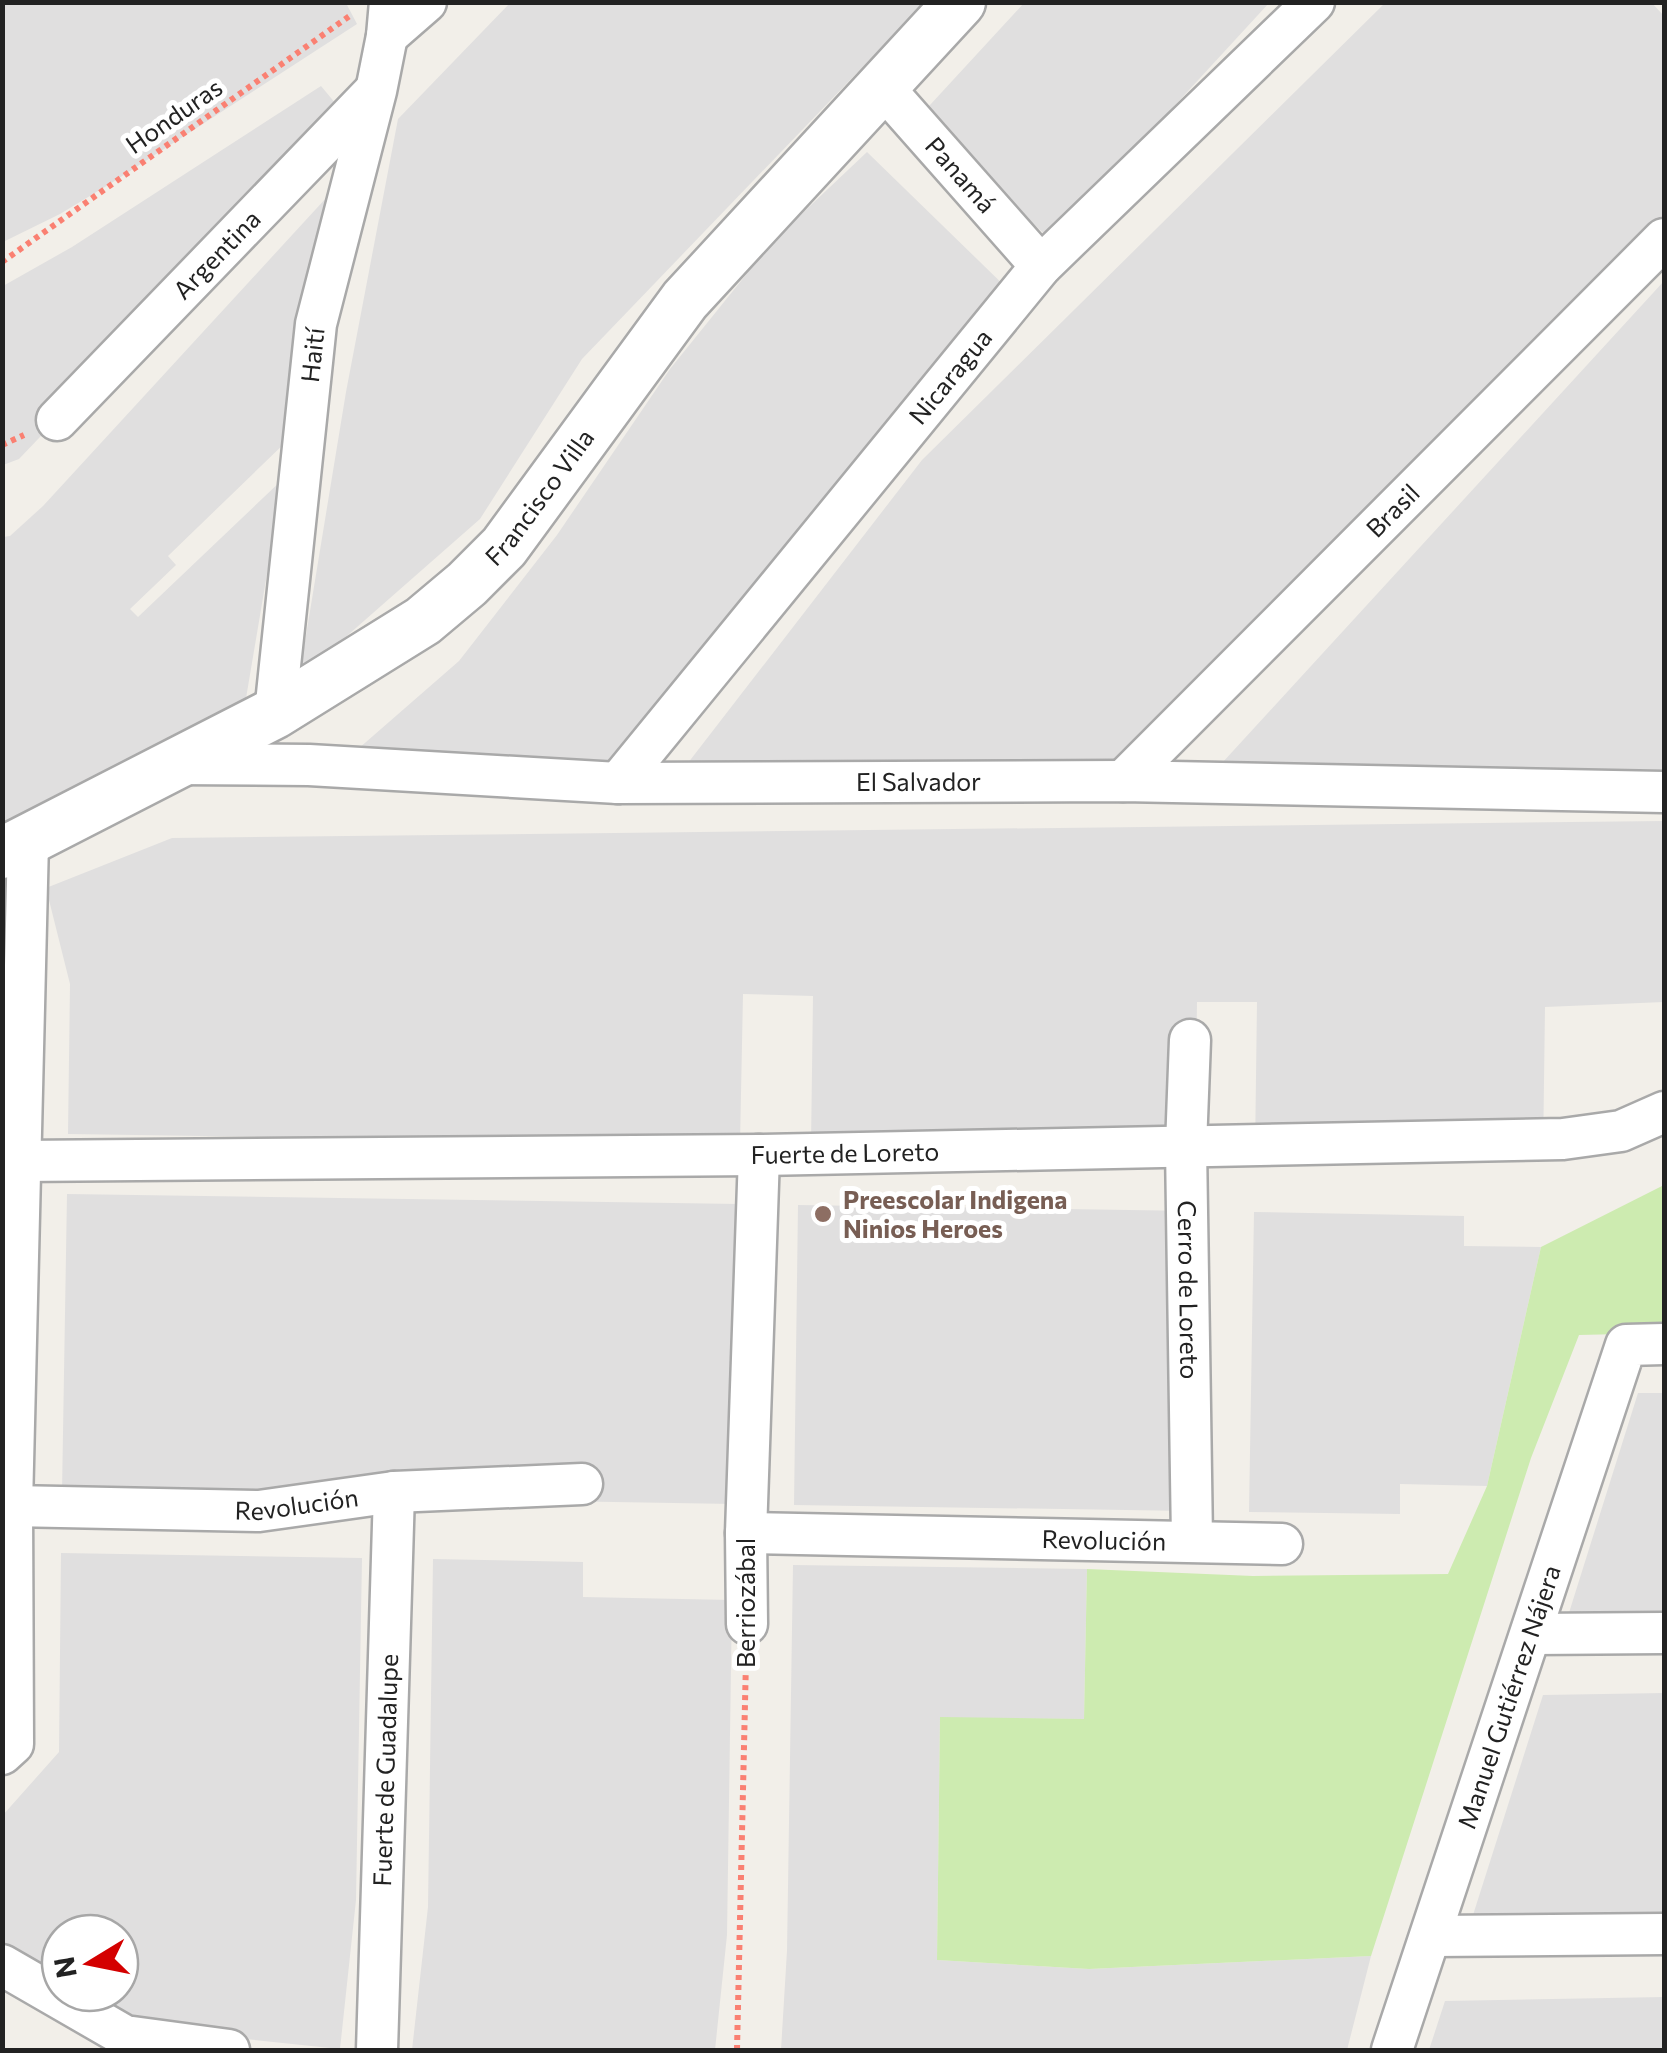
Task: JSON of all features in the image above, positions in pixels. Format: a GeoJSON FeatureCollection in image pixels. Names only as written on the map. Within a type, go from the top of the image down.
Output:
{"type":"FeatureCollection","features":[{"type":"Feature","properties":{"kind":"street"},"geometry":{"type":"LineString","coordinates":[[376,17],[426,2]]}},
{"type":"Feature","properties":{"kind":"street","name":"Francisco Villa"},"geometry":{"type":"LineString","coordinates":[[15,847],[274,713],[424,620],[492,559],[685,300],[960,2]]}},
{"type":"Feature","properties":{"kind":"street","name":"Nicaragua"},"geometry":{"type":"LineString","coordinates":[[618,783],[1041,266],[1314,2]]}},
{"type":"Feature","properties":{"kind":"street","name":"Haití"},"geometry":{"type":"LineString","coordinates":[[274,713],[316,324],[376,91],[376,17]]}},
{"type":"Feature","properties":{"kind":"street","name":"Panamá"},"geometry":{"type":"LineString","coordinates":[[881,85],[1041,266]]}},
{"type":"Feature","properties":{"kind":"street","name":"Argentina"},"geometry":{"type":"LineString","coordinates":[[57,420],[376,91]]}},
{"type":"Feature","properties":{"kind":"street","name":"Brasil"},"geometry":{"type":"LineString","coordinates":[[1123,781],[1664,239]]}},
{"type":"Feature","properties":{"kind":"street","name":"El Salvador"},"geometry":{"type":"LineString","coordinates":[[174,764],[309,765],[618,783],[1123,781],[1664,792]]}},
{"type":"Feature","properties":{"kind":"street"},"geometry":{"type":"LineString","coordinates":[[2,1754],[12,1744],[12,1506],[20,1161],[15,847]]}},
{"type":"Feature","properties":{"kind":"street","name":"Cerro de Loreto"},"geometry":{"type":"LineString","coordinates":[[1190,1040],[1186,1146],[1192,1540]]}},
{"type":"Feature","properties":{"kind":"street","name":"Fuerte de Loreto"},"geometry":{"type":"LineString","coordinates":[[20,1161],[759,1155],[1563,1139],[1621,1131],[1664,1112]]}},
{"type":"Feature","properties":{"kind":"street","name":"Berriozábal"},"geometry":{"type":"LineString","coordinates":[[746,1624],[759,1155]]}},
{"type":"Feature","properties":{"kind":"street","name":"Manuel Gutiérrez Nájera"},"geometry":{"type":"LineString","coordinates":[[1392,2050],[1532,1634],[1646,1344]]}},
{"type":"Feature","properties":{"kind":"street","name":"Revolución"},"geometry":{"type":"LineString","coordinates":[[12,1506],[259,1511],[394,1492],[582,1484]]}},
{"type":"Feature","properties":{"kind":"street","name":"Fuerte de Guadalupe"},"geometry":{"type":"LineString","coordinates":[[377,2050],[394,1492]]}},
{"type":"Feature","properties":{"kind":"street","name":"Revolución"},"geometry":{"type":"LineString","coordinates":[[746,1534],[1282,1544]]}},
{"type":"Feature","properties":{"kind":"street"},"geometry":{"type":"LineString","coordinates":[[1532,1634],[1664,1633]]}},
{"type":"Feature","properties":{"kind":"street"},"geometry":{"type":"LineString","coordinates":[[1433,1936],[1664,1934]]}},
{"type":"Feature","properties":{"kind":"street"},"geometry":{"type":"LineString","coordinates":[[2,1965],[125,2036],[230,2050]]}},
{"type":"Feature","properties":{"kind":"path","name":"Honduras"},"geometry":{"type":"LineString","coordinates":[[2,262],[376,17]]}},
{"type":"Feature","properties":{"kind":"path","name":"Berriozábal"},"geometry":{"type":"LineString","coordinates":[[737,2050],[746,1624]]}},
{"type":"Feature","properties":{"kind":"shaded area"},"geometry":{"type":"Polygon","coordinates":[[[3,2],[346,3],[357,24],[113,182],[3,242],[3,2]]]}},
{"type":"Feature","properties":{"kind":"shaded area"},"geometry":{"type":"Polygon","coordinates":[[[1651,2],[1664,16],[1664,232],[1114,777],[681,772],[922,460],[1385,3],[1651,2]]]}},
{"type":"Feature","properties":{"kind":"shaded area"},"geometry":{"type":"Polygon","coordinates":[[[510,3],[924,3],[582,359],[480,519],[299,678],[346,392],[398,119],[510,3]]]}},
{"type":"Feature","properties":{"kind":"shaded area"},"geometry":{"type":"Polygon","coordinates":[[[1024,3],[1269,3],[1051,240],[918,118],[1024,3]]]}},
{"type":"Feature","properties":{"kind":"shaded area"},"geometry":{"type":"Polygon","coordinates":[[[321,86],[346,116],[19,459],[3,465],[3,286],[72,247],[321,86]]]}},
{"type":"Feature","properties":{"kind":"shaded area"},"geometry":{"type":"Polygon","coordinates":[[[867,152],[1016,297],[582,795],[358,749],[459,661],[557,535],[670,369],[774,240],[867,152]]]}},
{"type":"Feature","properties":{"kind":"shaded area"},"geometry":{"type":"Polygon","coordinates":[[[327,197],[288,440],[168,556],[176,565],[130,609],[138,617],[283,479],[242,722],[3,836],[3,537],[10,536],[43,506],[327,197]]]}},
{"type":"Feature","properties":{"kind":"shaded area"},"geometry":{"type":"Polygon","coordinates":[[[1664,281],[1664,770],[1222,763],[1664,281]]]}},
{"type":"Feature","properties":{"kind":"shaded area"},"geometry":{"type":"Polygon","coordinates":[[[1664,821],[1664,1002],[1545,1007],[1543,1157],[1255,1152],[1257,1002],[1197,1002],[1195,1151],[811,1145],[813,996],[743,994],[740,1144],[68,1134],[70,984],[46,888],[172,838],[1664,821]]]}},
{"type":"Feature","properties":{"kind":"shaded area"},"geometry":{"type":"Polygon","coordinates":[[[67,1194],[739,1204],[734,1504],[62,1493],[67,1194]]]}},
{"type":"Feature","properties":{"kind":"shaded area"},"geometry":{"type":"Polygon","coordinates":[[[798,1205],[1194,1211],[1189,1511],[794,1505],[798,1205]]]}},
{"type":"Feature","properties":{"kind":"shaded area"},"geometry":{"type":"Polygon","coordinates":[[[1254,1212],[1464,1216],[1464,1246],[1541,1247],[1487,1486],[1400,1484],[1400,1514],[1249,1512],[1254,1212]]]}},
{"type":"Feature","properties":{"kind":"shaded area"},"geometry":{"type":"Polygon","coordinates":[[[1638,1393],[1664,1393],[1664,1633],[1562,1635],[1638,1393]]]}},
{"type":"Feature","properties":{"kind":"shaded area"},"geometry":{"type":"Polygon","coordinates":[[[61,1553],[362,1558],[356,1900],[340,2049],[94,2023],[83,2013],[140,2013],[140,1913],[40,1913],[40,1974],[3,1941],[3,1815],[59,1752],[61,1553]]]}},
{"type":"Feature","properties":{"kind":"shaded area"},"geometry":{"type":"Polygon","coordinates":[[[433,1559],[583,1562],[583,1597],[732,1600],[727,1935],[715,2050],[412,2050],[428,1907],[433,1559]]]}},
{"type":"Feature","properties":{"kind":"shaded area"},"geometry":{"type":"Polygon","coordinates":[[[793,1565],[1087,1569],[1084,1719],[940,1718],[937,1960],[1089,1969],[1371,1956],[1347,2050],[781,2050],[787,1951],[793,1565]]]}},
{"type":"Feature","properties":{"kind":"shaded area"},"geometry":{"type":"Polygon","coordinates":[[[1664,1693],[1664,1933],[1466,1937],[1543,1695],[1664,1693]]]}},
{"type":"Feature","properties":{"kind":"shaded area"},"geometry":{"type":"Polygon","coordinates":[[[1664,1997],[1664,2050],[1429,2050],[1445,2001],[1664,1997]]]}},
{"type":"Feature","properties":{"kind":"green space"},"geometry":{"type":"Polygon","coordinates":[[[1664,1185],[1664,1333],[1579,1335],[1531,1458],[1371,1956],[1089,1969],[937,1960],[940,1717],[1084,1719],[1087,1569],[1253,1576],[1448,1574],[1487,1486],[1541,1247],[1664,1185]]]}},
{"type":"Feature","properties":{"kind":"place","name":"Preescolar Indigena Ninios Heroes"},"geometry":{"type":"Point","coordinates":[823,1214]}}]}
